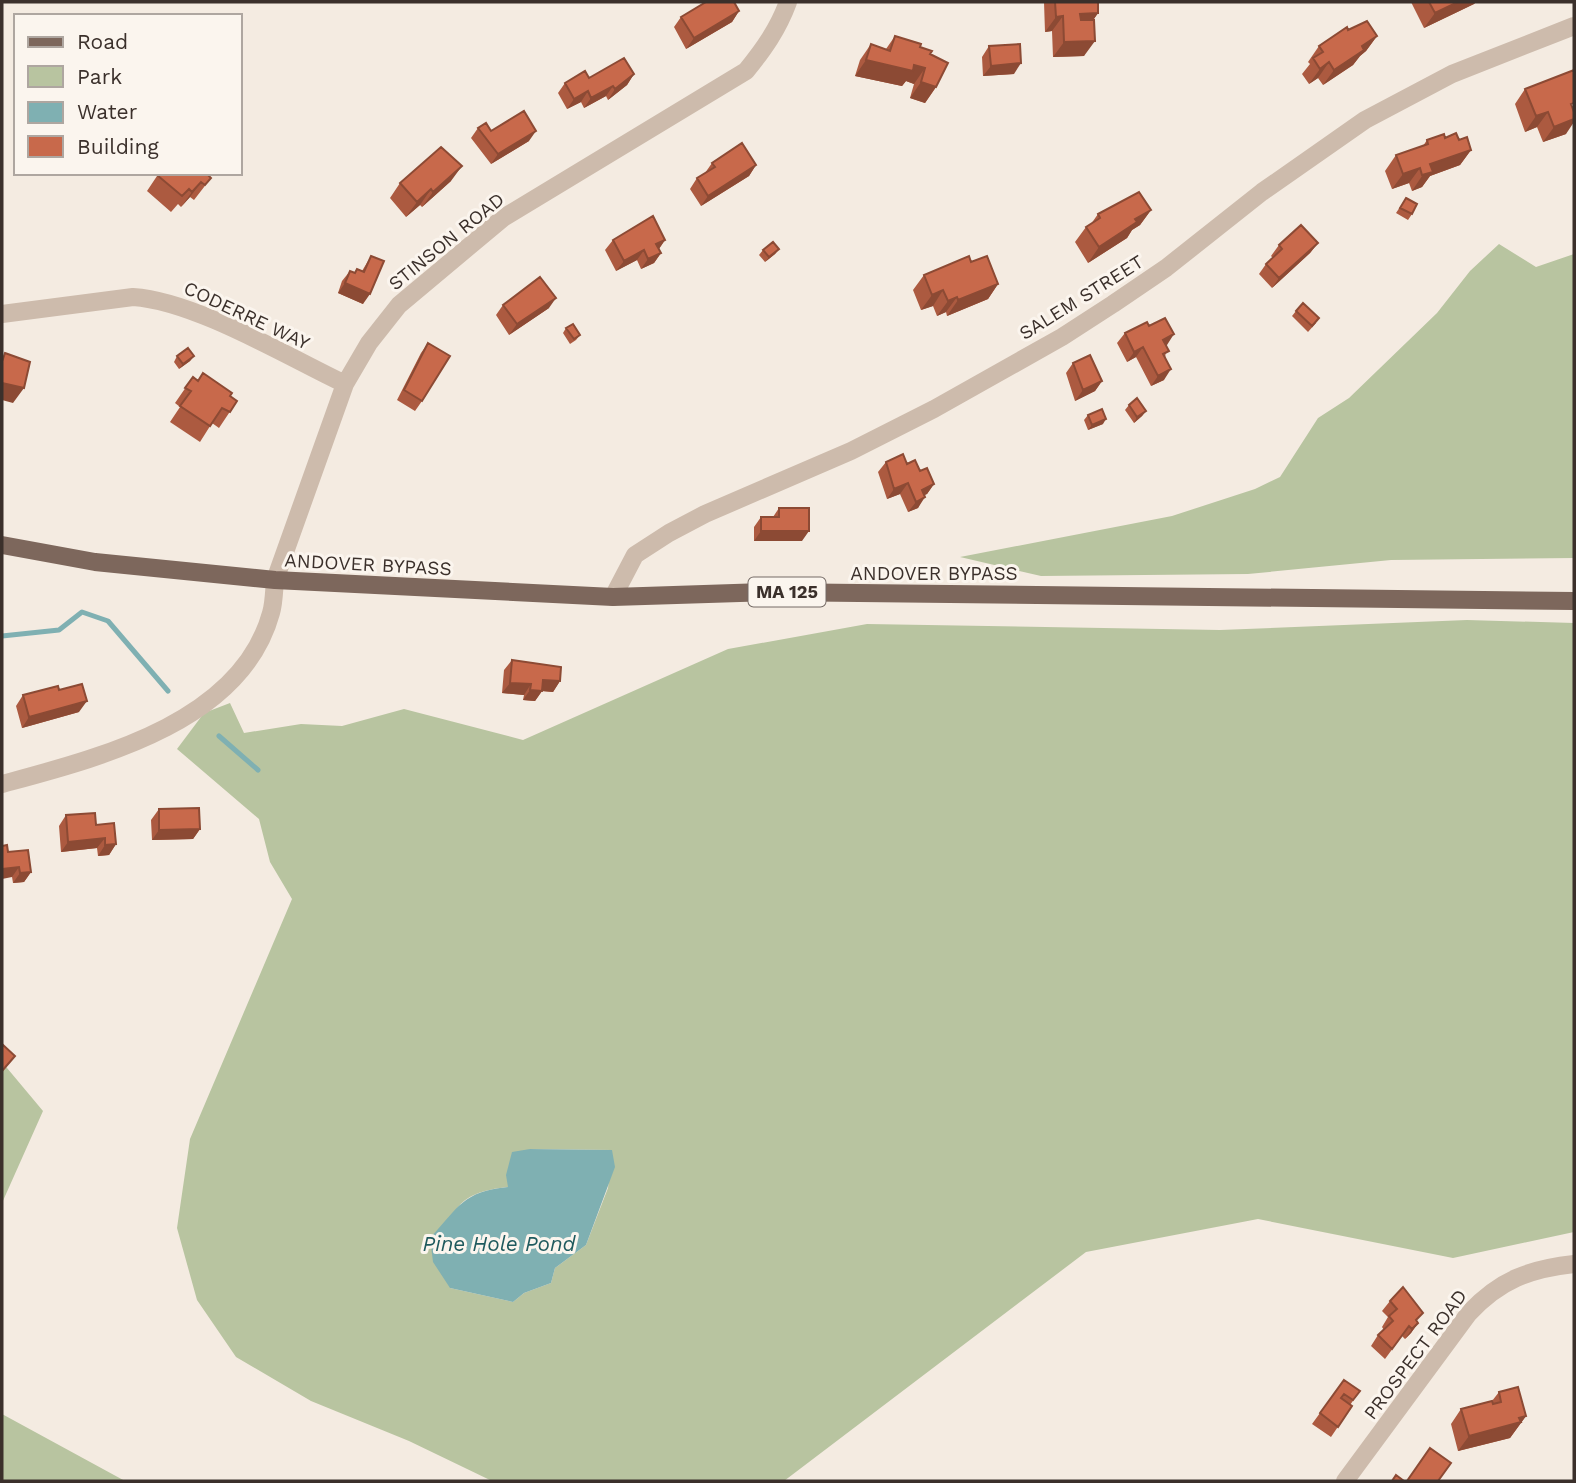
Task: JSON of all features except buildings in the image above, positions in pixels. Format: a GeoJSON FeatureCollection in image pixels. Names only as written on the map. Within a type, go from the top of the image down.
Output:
{"type":"FeatureCollection","features":[{"type":"Feature","properties":{"kind":"main road","name":"ANDOVER BYPASS"},"geometry":{"type":"LineString","coordinates":[[2,545],[95,562],[275,580],[613,597],[768,592],[1574,601]]}},
{"type":"Feature","properties":{"kind":"street","name":"STINSON ROAD"},"geometry":{"type":"LineString","coordinates":[[275,580],[345,384],[369,343],[399,305],[503,218],[746,71],[781,23],[788,2]]}},
{"type":"Feature","properties":{"kind":"street","name":"SALEM STREET"},"geometry":{"type":"LineString","coordinates":[[613,597],[635,555],[669,533],[764,487],[851,451],[1062,337],[1166,268],[1262,192],[1365,120],[1452,74],[1574,26]]}},
{"type":"Feature","properties":{"kind":"street","name":"CODERRE WAY"},"geometry":{"type":"LineString","coordinates":[[2,314],[132,297],[154,298],[198,314],[345,384]]}},
{"type":"Feature","properties":{"kind":"street"},"geometry":{"type":"LineString","coordinates":[[2,784],[135,743],[213,698],[234,680],[249,659],[271,613],[275,580]]}},
{"type":"Feature","properties":{"kind":"street","name":"PROSPECT ROAD"},"geometry":{"type":"LineString","coordinates":[[1345,1481],[1469,1313],[1490,1290],[1542,1269],[1574,1264]]}},
{"type":"Feature","properties":{"kind":"green space"},"geometry":{"type":"Polygon","coordinates":[[[1499,244],[1536,267],[1574,254],[1574,558],[1391,560],[1248,574],[1041,576],[960,557],[1172,516],[1255,489],[1280,477],[1318,418],[1349,398],[1437,313],[1470,271],[1499,244]]]}},
{"type":"Feature","properties":{"kind":"green space"},"geometry":{"type":"Polygon","coordinates":[[[1467,620],[1574,623],[1574,1232],[1453,1258],[1258,1219],[1086,1252],[784,1481],[492,1481],[409,1441],[311,1401],[236,1357],[197,1300],[177,1228],[190,1139],[292,899],[270,862],[259,819],[177,749],[204,713],[230,703],[244,733],[301,724],[342,726],[404,709],[523,740],[728,649],[867,624],[1220,630],[1467,620]],[[530,1149],[508,1187],[485,1191],[469,1198],[458,1207],[452,1219],[450,1233],[450,1288],[513,1302],[524,1293],[551,1283],[555,1268],[586,1245],[608,1188],[612,1150],[530,1149]]]}},
{"type":"Feature","properties":{"kind":"green space"},"geometry":{"type":"Polygon","coordinates":[[[2,1062],[43,1111],[2,1203],[2,1062]]]}},
{"type":"Feature","properties":{"kind":"green space"},"geometry":{"type":"Polygon","coordinates":[[[2,1414],[125,1481],[2,1481],[2,1414]]]}},
{"type":"Feature","properties":{"kind":"water","name":"Pine Hole Pond"},"geometry":{"type":"Polygon","coordinates":[[[530,1149],[612,1150],[615,1167],[586,1245],[555,1268],[551,1283],[524,1293],[513,1302],[450,1288],[433,1262],[430,1238],[463,1202],[493,1189],[508,1187],[506,1175],[512,1152],[530,1149]]]}},
{"type":"Feature","properties":{"kind":"waterway"},"geometry":{"type":"LineString","coordinates":[[2,636],[59,630],[82,612],[108,621],[168,691]]}},
{"type":"Feature","properties":{"kind":"waterway"},"geometry":{"type":"LineString","coordinates":[[219,736],[258,770]]}}]}
